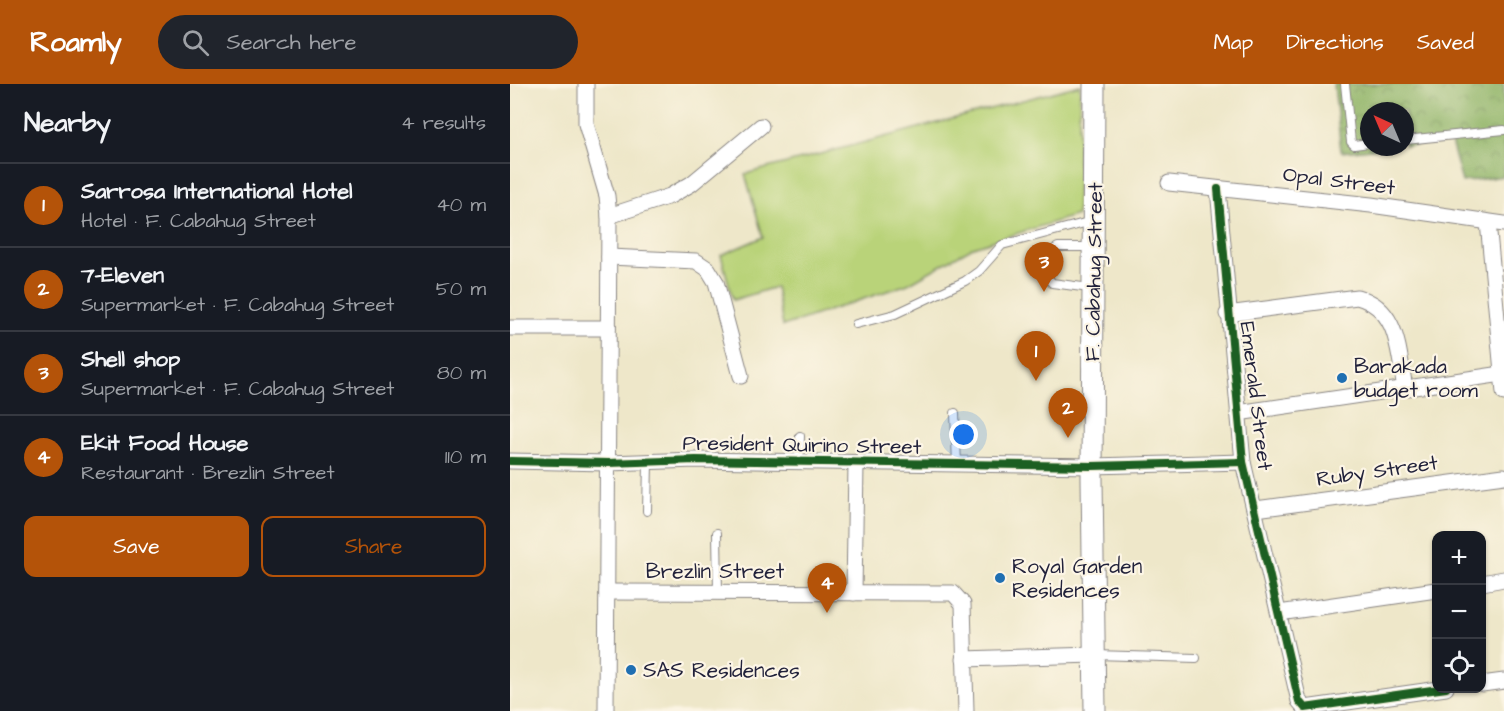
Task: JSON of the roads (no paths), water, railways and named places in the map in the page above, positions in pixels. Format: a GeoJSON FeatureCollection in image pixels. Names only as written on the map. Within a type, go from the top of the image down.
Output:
{"type":"FeatureCollection","features":[{"type":"Feature","properties":{"kind":"main road","name":"F. Cabahug Street"},"geometry":{"type":"LineString","coordinates":[[1094,84],[1095,711]]}},
{"type":"Feature","properties":{"kind":"street"},"geometry":{"type":"LineString","coordinates":[[586,84],[586,124],[607,196],[609,216],[606,711]]}},
{"type":"Feature","properties":{"kind":"street"},"geometry":{"type":"LineString","coordinates":[[609,216],[670,196],[691,184],[761,126]]}},
{"type":"Feature","properties":{"kind":"street","name":"Opal Street"},"geometry":{"type":"LineString","coordinates":[[1169,183],[1371,205],[1504,224]]}},
{"type":"Feature","properties":{"kind":"street","name":"Emerald Street"},"geometry":{"type":"LineString","coordinates":[[1218,189],[1227,314],[1243,462],[1256,509],[1299,701],[1305,708],[1432,690]]}},
{"type":"Feature","properties":{"kind":"street"},"geometry":{"type":"LineString","coordinates":[[1488,222],[1504,393]]}},
{"type":"Feature","properties":{"kind":"street"},"geometry":{"type":"LineString","coordinates":[[609,257],[696,261],[708,269],[716,282],[741,376]]}},
{"type":"Feature","properties":{"kind":"street"},"geometry":{"type":"LineString","coordinates":[[1227,314],[1357,297],[1374,301],[1393,327],[1405,388]]}},
{"type":"Feature","properties":{"kind":"street"},"geometry":{"type":"LineString","coordinates":[[510,328],[608,328]]}},
{"type":"Feature","properties":{"kind":"street"},"geometry":{"type":"LineString","coordinates":[[1238,413],[1502,375]]}},
{"type":"Feature","properties":{"kind":"street","name":"President Quirino Street"},"geometry":{"type":"LineString","coordinates":[[510,461],[1093,466],[1243,462]]}},
{"type":"Feature","properties":{"kind":"street"},"geometry":{"type":"LineString","coordinates":[[854,593],[856,464]]}},
{"type":"Feature","properties":{"kind":"street","name":"Ruby Street"},"geometry":{"type":"LineString","coordinates":[[1256,509],[1504,476]]}},
{"type":"Feature","properties":{"kind":"street"},"geometry":{"type":"LineString","coordinates":[[1486,582],[1504,579]]}},
{"type":"Feature","properties":{"kind":"street"},"geometry":{"type":"LineString","coordinates":[[1279,613],[1432,591]]}},
{"type":"Feature","properties":{"kind":"street","name":"Brezlin Street"},"geometry":{"type":"LineString","coordinates":[[607,592],[953,593],[963,604],[964,659]]}},
{"type":"Feature","properties":{"kind":"street"},"geometry":{"type":"LineString","coordinates":[[966,711],[964,659],[1094,656]]}},
{"type":"Feature","properties":{"kind":"street"},"geometry":{"type":"LineString","coordinates":[[1486,683],[1504,681]]}},
{"type":"Feature","properties":{"kind":"lane"},"geometry":{"type":"LineString","coordinates":[[1345,84],[1351,142],[1354,145],[1360,144]]}},
{"type":"Feature","properties":{"kind":"lane"},"geometry":{"type":"LineString","coordinates":[[1414,139],[1504,130]]}},
{"type":"Feature","properties":{"kind":"lane"},"geometry":{"type":"LineString","coordinates":[[856,324],[895,314],[965,281],[979,271],[1002,245],[1095,220]]}},
{"type":"Feature","properties":{"kind":"lane"},"geometry":{"type":"LineString","coordinates":[[1044,255],[1058,247],[1093,247]]}},
{"type":"Feature","properties":{"kind":"lane"},"geometry":{"type":"LineString","coordinates":[[1044,272],[1052,283],[1093,288]]}},
{"type":"Feature","properties":{"kind":"lane"},"geometry":{"type":"LineString","coordinates":[[955,413],[957,465]]}},
{"type":"Feature","properties":{"kind":"lane"},"geometry":{"type":"LineString","coordinates":[[799,462],[801,436]]}},
{"type":"Feature","properties":{"kind":"lane"},"geometry":{"type":"LineString","coordinates":[[647,512],[648,462]]}},
{"type":"Feature","properties":{"kind":"lane"},"geometry":{"type":"LineString","coordinates":[[717,533],[718,592]]}},
{"type":"Feature","properties":{"kind":"lane"},"geometry":{"type":"LineString","coordinates":[[1094,656],[1196,658]]}},
{"type":"Feature","properties":{"kind":"place","name":"Shell shop"},"geometry":{"type":"Point","coordinates":[1044,292]}},
{"type":"Feature","properties":{"kind":"place","name":"Barakada budget room"},"geometry":{"type":"Point","coordinates":[1342,378]}},
{"type":"Feature","properties":{"kind":"place","name":"Sarrosa International Hotel"},"geometry":{"type":"Point","coordinates":[1036,381]}},
{"type":"Feature","properties":{"kind":"place","name":"7-Eleven"},"geometry":{"type":"Point","coordinates":[1068,438]}},
{"type":"Feature","properties":{"kind":"place","name":"Royal Garden Residences"},"geometry":{"type":"Point","coordinates":[1000,578]}},
{"type":"Feature","properties":{"kind":"place","name":"Ekit Food House"},"geometry":{"type":"Point","coordinates":[827,613]}},
{"type":"Feature","properties":{"kind":"place","name":"SAS Residences"},"geometry":{"type":"Point","coordinates":[631,670]}}]}
